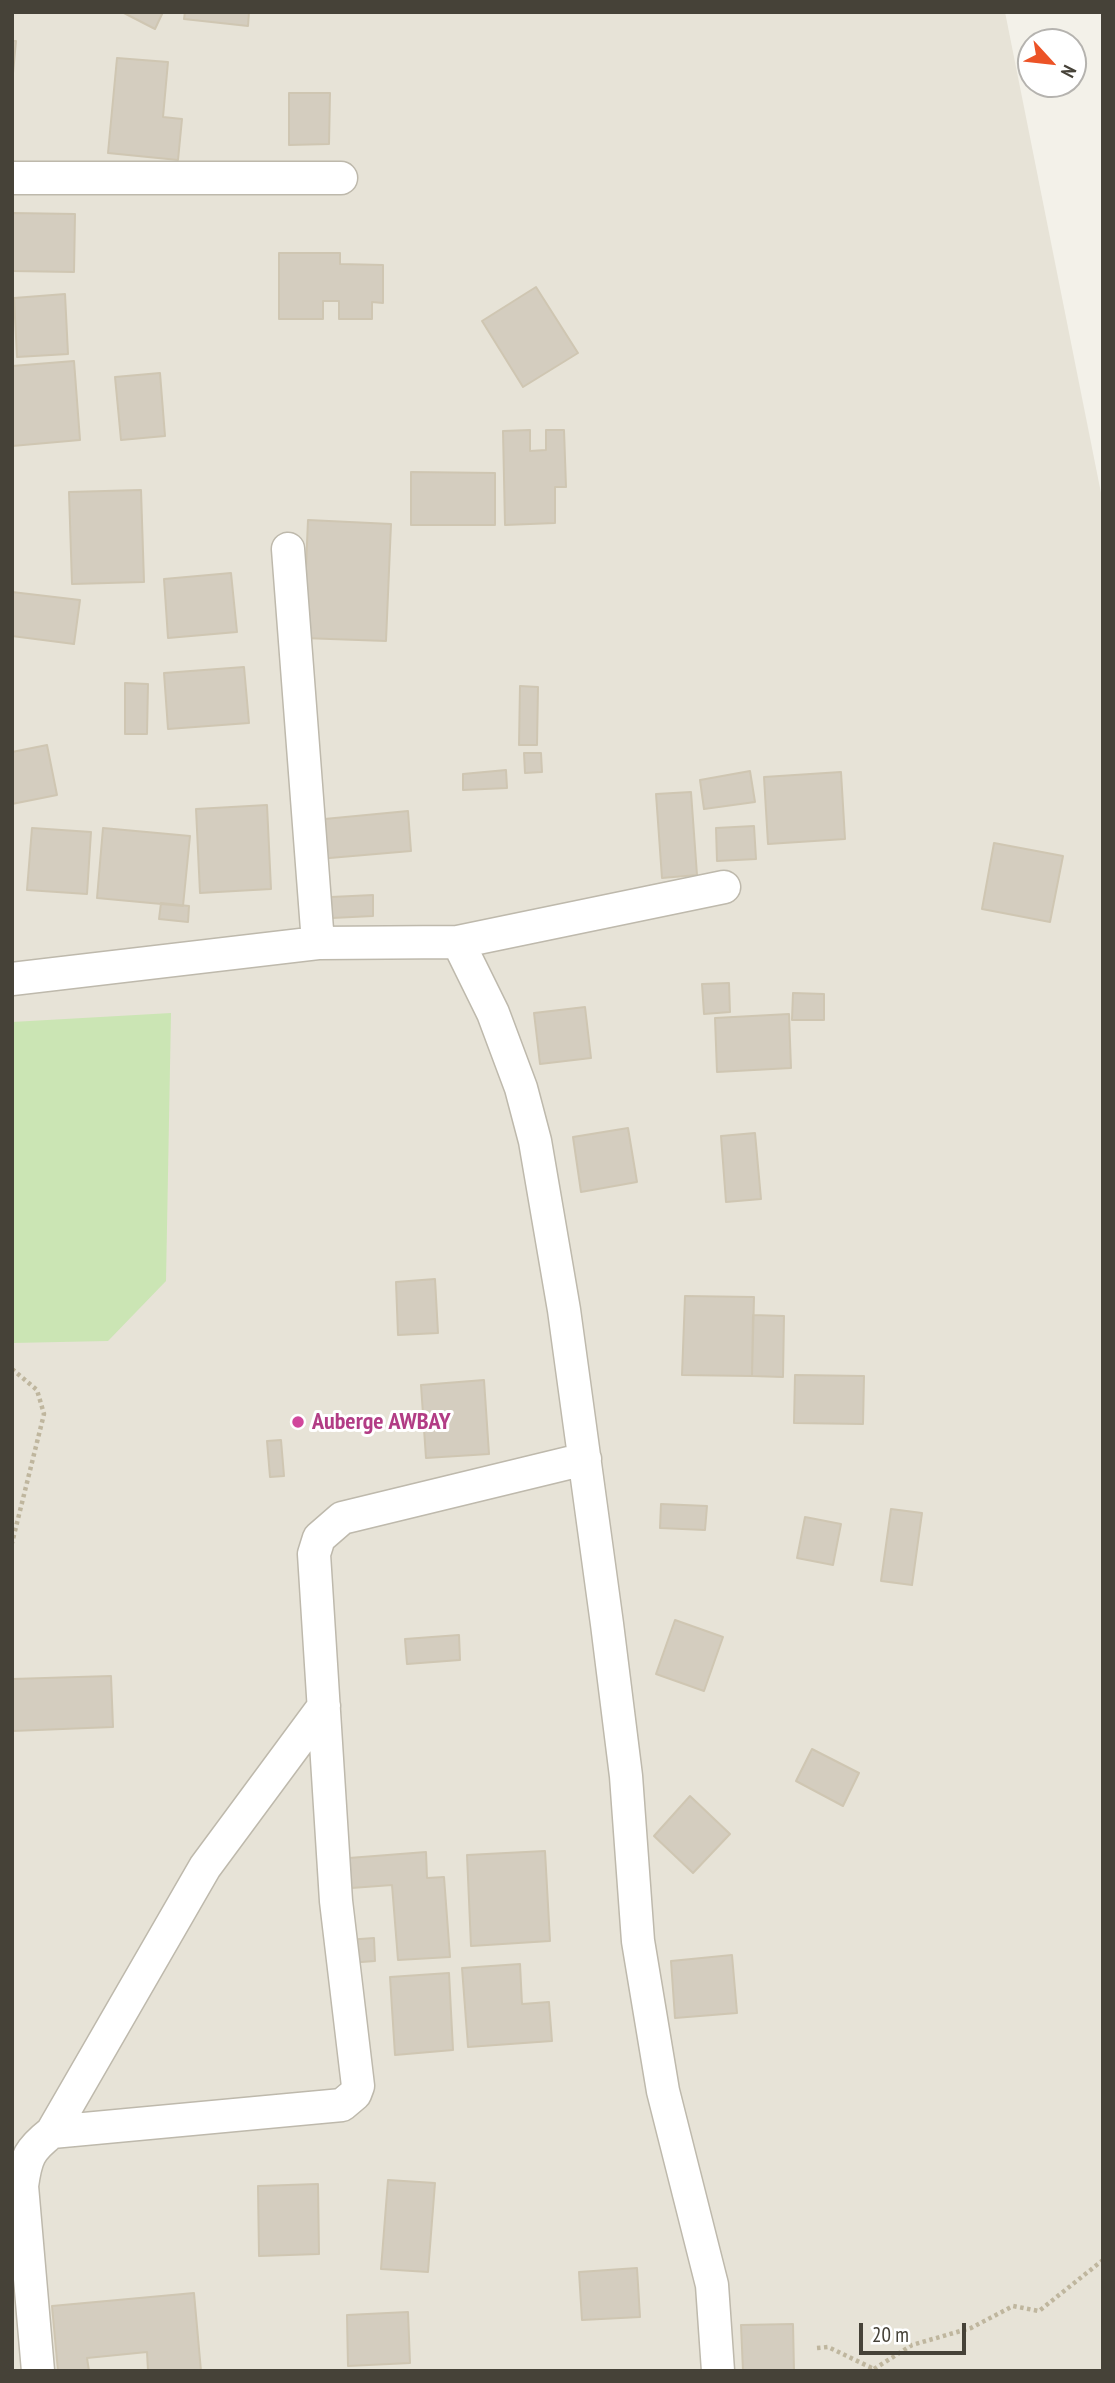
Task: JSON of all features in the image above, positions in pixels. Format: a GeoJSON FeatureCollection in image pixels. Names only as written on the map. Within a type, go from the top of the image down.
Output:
{"type":"FeatureCollection","features":[{"type":"Feature","properties":{"kind":"street"},"geometry":{"type":"LineString","coordinates":[[12,178],[341,178]]}},
{"type":"Feature","properties":{"kind":"street"},"geometry":{"type":"LineString","coordinates":[[288,549],[318,943]]}},
{"type":"Feature","properties":{"kind":"street"},"geometry":{"type":"LineString","coordinates":[[12,979],[318,943],[458,942],[724,887]]}},
{"type":"Feature","properties":{"kind":"street"},"geometry":{"type":"LineString","coordinates":[[458,942],[492,1013],[520,1088],[535,1141],[564,1310],[626,1776],[638,1941],[663,2091],[712,2285],[718,2371]]}},
{"type":"Feature","properties":{"kind":"street"},"geometry":{"type":"LineString","coordinates":[[52,2132],[342,2105],[355,2094],[358,2086],[336,1901],[314,1554],[319,1538],[342,1518],[585,1459]]}},
{"type":"Feature","properties":{"kind":"street"},"geometry":{"type":"LineString","coordinates":[[38,2371],[23,2186],[26,2158],[37,2144],[52,2132],[205,1867],[324,1706]]}},
{"type":"Feature","properties":{"kind":"path"},"geometry":{"type":"LineString","coordinates":[[12,1369],[37,1390],[44,1414],[12,1543]]}},
{"type":"Feature","properties":{"kind":"path"},"geometry":{"type":"LineString","coordinates":[[817,2348],[828,2347],[873,2370],[912,2345],[971,2328],[1013,2306],[1039,2311],[1103,2260]]}},
{"type":"Feature","properties":{"kind":"shaded area"},"geometry":{"type":"Polygon","coordinates":[[[12,12],[1005,12],[1017,72],[1017,98],[1022,98],[1103,503],[1103,2371],[12,2371],[12,12]]]}},
{"type":"Feature","properties":{"kind":"green space"},"geometry":{"type":"Polygon","coordinates":[[[171,1013],[166,1281],[108,1341],[12,1343],[12,1022],[171,1013]]]}},
{"type":"Feature","properties":{"kind":"building"},"geometry":{"type":"Polygon","coordinates":[[[122,12],[163,12],[155,29],[122,12]]]}},
{"type":"Feature","properties":{"kind":"building"},"geometry":{"type":"Polygon","coordinates":[[[185,12],[249,12],[248,26],[184,19],[185,12]]]}},
{"type":"Feature","properties":{"kind":"building"},"geometry":{"type":"Polygon","coordinates":[[[12,41],[16,41],[12,84],[12,41]]]}},
{"type":"Feature","properties":{"kind":"building"},"geometry":{"type":"Polygon","coordinates":[[[117,58],[168,62],[163,117],[182,119],[178,160],[108,153],[117,58]]]}},
{"type":"Feature","properties":{"kind":"building"},"geometry":{"type":"Polygon","coordinates":[[[289,93],[330,93],[329,144],[289,145],[289,93]]]}},
{"type":"Feature","properties":{"kind":"building"},"geometry":{"type":"Polygon","coordinates":[[[12,213],[75,214],[74,272],[12,271],[12,213]]]}},
{"type":"Feature","properties":{"kind":"building"},"geometry":{"type":"Polygon","coordinates":[[[279,253],[340,253],[340,264],[383,265],[383,303],[372,302],[372,319],[339,319],[339,301],[323,301],[323,319],[279,319],[279,253]]]}},
{"type":"Feature","properties":{"kind":"building"},"geometry":{"type":"Polygon","coordinates":[[[536,287],[578,353],[523,387],[482,321],[536,287]]]}},
{"type":"Feature","properties":{"kind":"building"},"geometry":{"type":"Polygon","coordinates":[[[65,294],[68,354],[17,357],[14,298],[65,294]]]}},
{"type":"Feature","properties":{"kind":"building"},"geometry":{"type":"Polygon","coordinates":[[[74,361],[80,440],[12,446],[12,366],[74,361]]]}},
{"type":"Feature","properties":{"kind":"building"},"geometry":{"type":"Polygon","coordinates":[[[160,373],[165,436],[121,440],[115,377],[160,373]]]}},
{"type":"Feature","properties":{"kind":"building"},"geometry":{"type":"Polygon","coordinates":[[[530,430],[530,451],[546,450],[546,430],[564,430],[566,487],[555,487],[555,523],[505,525],[503,431],[530,430]]]}},
{"type":"Feature","properties":{"kind":"building"},"geometry":{"type":"Polygon","coordinates":[[[411,472],[495,473],[495,525],[411,525],[411,472]]]}},
{"type":"Feature","properties":{"kind":"building"},"geometry":{"type":"Polygon","coordinates":[[[141,490],[144,582],[72,584],[69,492],[141,490]]]}},
{"type":"Feature","properties":{"kind":"building"},"geometry":{"type":"Polygon","coordinates":[[[308,520],[391,524],[386,641],[303,638],[308,520]]]}},
{"type":"Feature","properties":{"kind":"building"},"geometry":{"type":"Polygon","coordinates":[[[231,573],[237,632],[168,638],[164,579],[231,573]]]}},
{"type":"Feature","properties":{"kind":"building"},"geometry":{"type":"Polygon","coordinates":[[[12,592],[80,600],[74,644],[12,636],[12,592]]]}},
{"type":"Feature","properties":{"kind":"building"},"geometry":{"type":"Polygon","coordinates":[[[244,667],[249,723],[168,729],[164,673],[244,667]]]}},
{"type":"Feature","properties":{"kind":"building"},"geometry":{"type":"Polygon","coordinates":[[[125,683],[148,684],[147,734],[125,734],[125,683]]]}},
{"type":"Feature","properties":{"kind":"building"},"geometry":{"type":"Polygon","coordinates":[[[520,686],[538,687],[537,745],[519,745],[520,686]]]}},
{"type":"Feature","properties":{"kind":"building"},"geometry":{"type":"Polygon","coordinates":[[[47,745],[57,795],[12,804],[12,752],[47,745]]]}},
{"type":"Feature","properties":{"kind":"building"},"geometry":{"type":"Polygon","coordinates":[[[524,753],[541,753],[542,772],[525,773],[524,753]]]}},
{"type":"Feature","properties":{"kind":"building"},"geometry":{"type":"Polygon","coordinates":[[[506,770],[507,788],[463,790],[463,774],[506,770]]]}},
{"type":"Feature","properties":{"kind":"building"},"geometry":{"type":"Polygon","coordinates":[[[750,771],[755,802],[704,809],[700,780],[750,771]]]}},
{"type":"Feature","properties":{"kind":"building"},"geometry":{"type":"Polygon","coordinates":[[[841,772],[845,839],[768,844],[764,777],[841,772]]]}},
{"type":"Feature","properties":{"kind":"building"},"geometry":{"type":"Polygon","coordinates":[[[691,792],[697,875],[662,878],[656,794],[691,792]]]}},
{"type":"Feature","properties":{"kind":"building"},"geometry":{"type":"Polygon","coordinates":[[[267,805],[271,889],[200,893],[196,809],[267,805]]]}},
{"type":"Feature","properties":{"kind":"building"},"geometry":{"type":"Polygon","coordinates":[[[408,811],[411,851],[318,859],[314,820],[408,811]]]}},
{"type":"Feature","properties":{"kind":"building"},"geometry":{"type":"Polygon","coordinates":[[[754,826],[756,859],[717,861],[716,828],[754,826]]]}},
{"type":"Feature","properties":{"kind":"building"},"geometry":{"type":"Polygon","coordinates":[[[32,828],[91,832],[87,894],[27,890],[32,828]]]}},
{"type":"Feature","properties":{"kind":"building"},"geometry":{"type":"Polygon","coordinates":[[[103,828],[190,836],[183,906],[97,898],[103,828]]]}},
{"type":"Feature","properties":{"kind":"building"},"geometry":{"type":"Polygon","coordinates":[[[994,843],[1063,856],[1050,922],[982,909],[994,843]]]}},
{"type":"Feature","properties":{"kind":"building"},"geometry":{"type":"Polygon","coordinates":[[[373,895],[373,916],[332,918],[331,897],[373,895]]]}},
{"type":"Feature","properties":{"kind":"building"},"geometry":{"type":"Polygon","coordinates":[[[161,903],[189,906],[188,922],[159,919],[161,903]]]}},
{"type":"Feature","properties":{"kind":"building"},"geometry":{"type":"Polygon","coordinates":[[[729,983],[730,1012],[704,1014],[702,984],[729,983]]]}},
{"type":"Feature","properties":{"kind":"building"},"geometry":{"type":"Polygon","coordinates":[[[793,993],[824,994],[824,1020],[792,1020],[793,993]]]}},
{"type":"Feature","properties":{"kind":"building"},"geometry":{"type":"Polygon","coordinates":[[[585,1007],[591,1058],[540,1064],[534,1013],[585,1007]]]}},
{"type":"Feature","properties":{"kind":"building"},"geometry":{"type":"Polygon","coordinates":[[[789,1014],[791,1068],[717,1072],[715,1018],[789,1014]]]}},
{"type":"Feature","properties":{"kind":"building"},"geometry":{"type":"Polygon","coordinates":[[[628,1128],[637,1182],[581,1192],[573,1137],[628,1128]]]}},
{"type":"Feature","properties":{"kind":"building"},"geometry":{"type":"Polygon","coordinates":[[[755,1133],[761,1199],[726,1202],[721,1136],[755,1133]]]}},
{"type":"Feature","properties":{"kind":"building"},"geometry":{"type":"Polygon","coordinates":[[[435,1279],[438,1333],[398,1335],[396,1282],[435,1279]]]}},
{"type":"Feature","properties":{"kind":"building"},"geometry":{"type":"Polygon","coordinates":[[[685,1296],[754,1297],[752,1376],[682,1375],[685,1296]]]}},
{"type":"Feature","properties":{"kind":"building"},"geometry":{"type":"Polygon","coordinates":[[[753,1315],[784,1316],[783,1377],[752,1376],[753,1315]]]}},
{"type":"Feature","properties":{"kind":"building"},"geometry":{"type":"Polygon","coordinates":[[[795,1375],[864,1376],[863,1424],[794,1423],[795,1375]]]}},
{"type":"Feature","properties":{"kind":"building"},"geometry":{"type":"Polygon","coordinates":[[[484,1380],[489,1454],[426,1458],[421,1385],[484,1380]]]}},
{"type":"Feature","properties":{"kind":"building"},"geometry":{"type":"Polygon","coordinates":[[[281,1440],[284,1476],[270,1477],[267,1441],[281,1440]]]}},
{"type":"Feature","properties":{"kind":"building"},"geometry":{"type":"Polygon","coordinates":[[[661,1504],[707,1506],[705,1530],[660,1528],[661,1504]]]}},
{"type":"Feature","properties":{"kind":"building"},"geometry":{"type":"Polygon","coordinates":[[[891,1509],[922,1513],[912,1585],[881,1581],[891,1509]]]}},
{"type":"Feature","properties":{"kind":"building"},"geometry":{"type":"Polygon","coordinates":[[[805,1517],[841,1524],[833,1565],[797,1558],[805,1517]]]}},
{"type":"Feature","properties":{"kind":"building"},"geometry":{"type":"Polygon","coordinates":[[[675,1620],[723,1637],[704,1691],[656,1674],[675,1620]]]}},
{"type":"Feature","properties":{"kind":"building"},"geometry":{"type":"Polygon","coordinates":[[[459,1635],[460,1660],[407,1664],[405,1639],[459,1635]]]}},
{"type":"Feature","properties":{"kind":"building"},"geometry":{"type":"Polygon","coordinates":[[[111,1676],[113,1727],[12,1731],[12,1679],[111,1676]]]}},
{"type":"Feature","properties":{"kind":"building"},"geometry":{"type":"Polygon","coordinates":[[[812,1749],[859,1773],[843,1806],[796,1781],[812,1749]]]}},
{"type":"Feature","properties":{"kind":"building"},"geometry":{"type":"Polygon","coordinates":[[[690,1796],[730,1834],[693,1873],[654,1836],[690,1796]]]}},
{"type":"Feature","properties":{"kind":"building"},"geometry":{"type":"Polygon","coordinates":[[[545,1851],[550,1941],[471,1946],[467,1855],[545,1851]]]}},
{"type":"Feature","properties":{"kind":"building"},"geometry":{"type":"Polygon","coordinates":[[[426,1852],[427,1878],[444,1877],[450,1957],[398,1960],[392,1885],[338,1889],[336,1859],[426,1852]]]}},
{"type":"Feature","properties":{"kind":"building"},"geometry":{"type":"Polygon","coordinates":[[[374,1938],[375,1961],[348,1963],[346,1940],[374,1938]]]}},
{"type":"Feature","properties":{"kind":"building"},"geometry":{"type":"Polygon","coordinates":[[[732,1955],[737,2013],[675,2018],[671,1961],[732,1955]]]}},
{"type":"Feature","properties":{"kind":"building"},"geometry":{"type":"Polygon","coordinates":[[[520,1964],[522,2004],[549,2002],[552,2041],[468,2047],[462,1968],[520,1964]]]}},
{"type":"Feature","properties":{"kind":"building"},"geometry":{"type":"Polygon","coordinates":[[[449,1973],[453,2050],[395,2055],[390,1977],[449,1973]]]}},
{"type":"Feature","properties":{"kind":"building"},"geometry":{"type":"Polygon","coordinates":[[[388,2180],[435,2183],[428,2272],[381,2269],[388,2180]]]}},
{"type":"Feature","properties":{"kind":"building"},"geometry":{"type":"Polygon","coordinates":[[[318,2184],[319,2254],[259,2256],[258,2186],[318,2184]]]}},
{"type":"Feature","properties":{"kind":"building"},"geometry":{"type":"Polygon","coordinates":[[[637,2268],[640,2317],[582,2320],[579,2272],[637,2268]]]}},
{"type":"Feature","properties":{"kind":"building"},"geometry":{"type":"Polygon","coordinates":[[[194,2293],[201,2371],[148,2371],[147,2352],[87,2358],[89,2371],[58,2371],[52,2306],[194,2293]]]}},
{"type":"Feature","properties":{"kind":"building"},"geometry":{"type":"Polygon","coordinates":[[[408,2312],[410,2363],[348,2366],[347,2315],[408,2312]]]}},
{"type":"Feature","properties":{"kind":"building"},"geometry":{"type":"Polygon","coordinates":[[[793,2324],[794,2371],[743,2371],[741,2325],[793,2324]]]}},
{"type":"Feature","properties":{"kind":"place","name":"Auberge AWBAY"},"geometry":{"type":"Point","coordinates":[298,1422]}}]}
